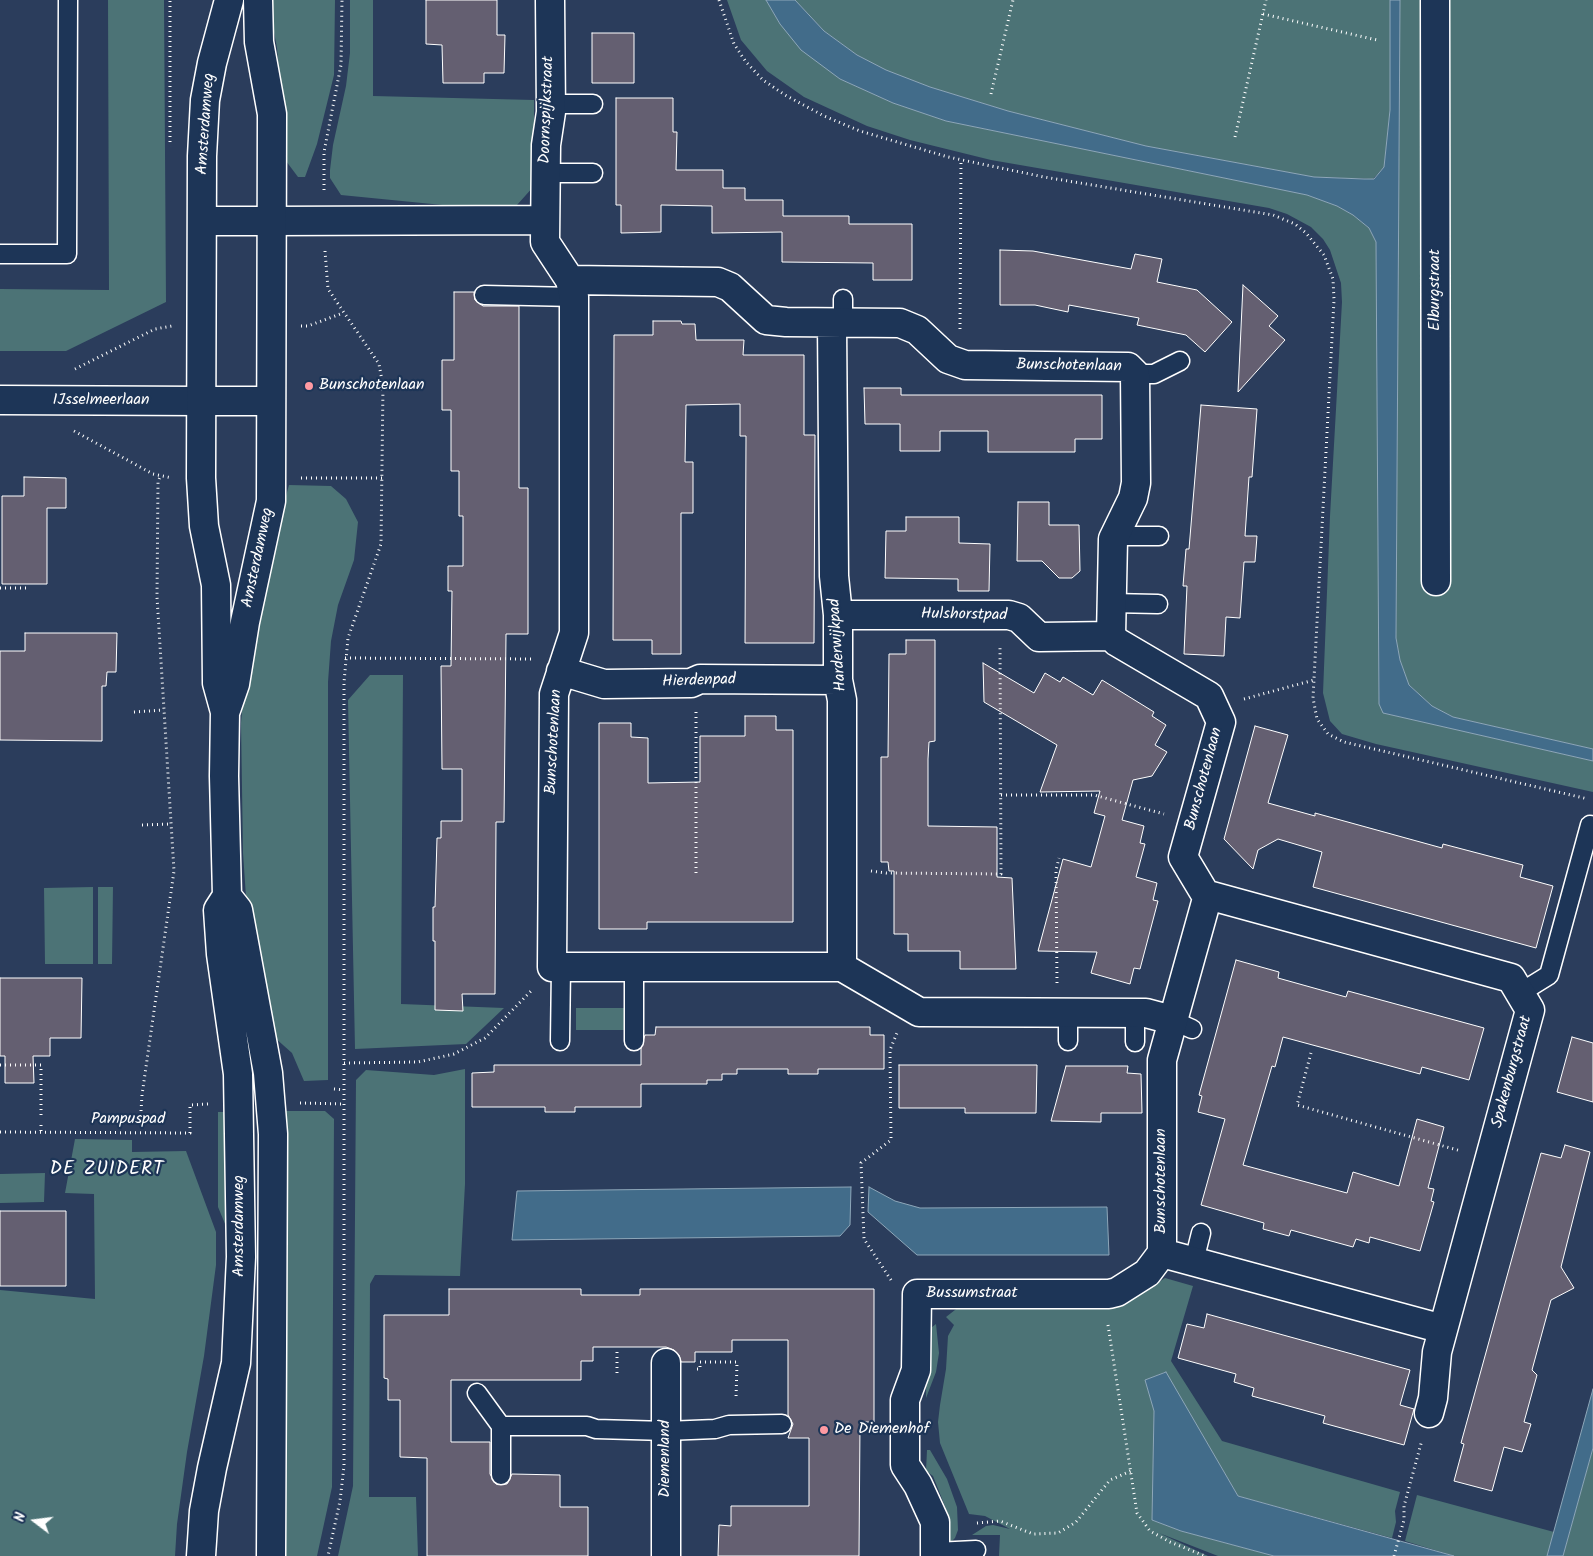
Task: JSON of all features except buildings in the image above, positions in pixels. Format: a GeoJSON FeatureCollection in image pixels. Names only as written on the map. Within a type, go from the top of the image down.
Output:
{"type":"FeatureCollection","features":[{"type":"Feature","properties":{"kind":"street","name":"Amsterdamweg"},"geometry":{"type":"LineString","coordinates":[[201,1556],[208,1494],[232,1388],[239,1340],[241,1248],[238,1092],[221,954],[218,910],[227,896],[224,776],[225,712],[217,683],[216,585],[204,526],[201,401],[202,156],[206,91],[230,0]]}},
{"type":"Feature","properties":{"kind":"street","name":"Amsterdamweg"},"geometry":{"type":"LineString","coordinates":[[225,712],[235,684],[245,622],[271,501],[270,221],[272,114],[259,42],[258,0]]}},
{"type":"Feature","properties":{"kind":"street","name":"Doornspijkstraat"},"geometry":{"type":"LineString","coordinates":[[545,220],[551,104],[550,0]]}},
{"type":"Feature","properties":{"kind":"street","name":"Elburgstraat"},"geometry":{"type":"LineString","coordinates":[[1435,0],[1436,581]]}},
{"type":"Feature","properties":{"kind":"street"},"geometry":{"type":"LineString","coordinates":[[202,221],[545,220],[545,242],[572,289]]}},
{"type":"Feature","properties":{"kind":"street","name":"Bunschotenlaan"},"geometry":{"type":"LineString","coordinates":[[552,971],[554,694],[551,666],[574,633],[572,289],[718,282],[730,287],[766,320],[786,322],[839,315],[908,326],[924,335],[948,359],[966,365],[1128,367],[1135,374],[1136,483],[1130,505],[1115,531],[1111,549],[1111,636],[1117,642],[1209,696],[1221,722],[1183,857],[1204,892],[1208,894],[1181,997],[1182,1024],[1162,1060],[1162,1253]]}},
{"type":"Feature","properties":{"kind":"street","name":"Harderwijkpad"},"geometry":{"type":"LineString","coordinates":[[839,315],[834,576],[838,615],[838,680],[842,708],[842,966]]}},
{"type":"Feature","properties":{"kind":"street","name":"IJsselmeerlaan"},"geometry":{"type":"LineString","coordinates":[[0,400],[201,401]]}},
{"type":"Feature","properties":{"kind":"street"},"geometry":{"type":"LineString","coordinates":[[201,401],[270,401]]}},
{"type":"Feature","properties":{"kind":"street","name":"Hulshorstpad"},"geometry":{"type":"LineString","coordinates":[[838,615],[1009,615],[1019,618],[1039,637],[1111,636]]}},
{"type":"Feature","properties":{"kind":"street","name":"Hierdenpad"},"geometry":{"type":"LineString","coordinates":[[551,666],[604,684],[691,683],[700,679],[838,680]]}},
{"type":"Feature","properties":{"kind":"street","name":"Spakenburgstraat"},"geometry":{"type":"LineString","coordinates":[[1208,894],[1511,978],[1530,1010],[1437,1352],[1433,1398],[1429,1413]]}},
{"type":"Feature","properties":{"kind":"street","name":"Amsterdamweg"},"geometry":{"type":"LineString","coordinates":[[227,896],[238,910],[268,1072],[272,1134],[271,1556]]}},
{"type":"Feature","properties":{"kind":"street"},"geometry":{"type":"LineString","coordinates":[[552,971],[634,967],[842,966],[919,1012],[1146,1014],[1182,1024]]}},
{"type":"Feature","properties":{"kind":"street"},"geometry":{"type":"LineString","coordinates":[[1162,1253],[1443,1329]]}},
{"type":"Feature","properties":{"kind":"street","name":"Bussumstraat"},"geometry":{"type":"LineString","coordinates":[[935,1554],[935,1522],[918,1484],[905,1465],[905,1400],[916,1370],[917,1294],[1109,1294],[1117,1292],[1147,1273],[1162,1253]]}},
{"type":"Feature","properties":{"kind":"street","name":"Diemenland"},"geometry":{"type":"LineString","coordinates":[[666,1363],[666,1556]]}},
{"type":"Feature","properties":{"kind":"lane"},"geometry":{"type":"LineString","coordinates":[[0,254],[67,254],[68,0]]}},
{"type":"Feature","properties":{"kind":"lane"},"geometry":{"type":"LineString","coordinates":[[551,104],[592,104]]}},
{"type":"Feature","properties":{"kind":"lane"},"geometry":{"type":"LineString","coordinates":[[546,172],[593,173]]}},
{"type":"Feature","properties":{"kind":"lane"},"geometry":{"type":"LineString","coordinates":[[484,295],[572,289]]}},
{"type":"Feature","properties":{"kind":"lane"},"geometry":{"type":"LineString","coordinates":[[1135,374],[1154,374],[1180,361]]}},
{"type":"Feature","properties":{"kind":"lane"},"geometry":{"type":"LineString","coordinates":[[1115,531],[1128,536],[1159,536]]}},
{"type":"Feature","properties":{"kind":"lane"},"geometry":{"type":"LineString","coordinates":[[1111,603],[1158,604]]}},
{"type":"Feature","properties":{"kind":"lane"},"geometry":{"type":"LineString","coordinates":[[1520,993],[1549,975],[1590,825]]}},
{"type":"Feature","properties":{"kind":"lane"},"geometry":{"type":"LineString","coordinates":[[634,967],[634,1041]]}},
{"type":"Feature","properties":{"kind":"lane"},"geometry":{"type":"LineString","coordinates":[[552,971],[560,1041]]}},
{"type":"Feature","properties":{"kind":"lane"},"geometry":{"type":"LineString","coordinates":[[1068,1013],[1068,1042]]}},
{"type":"Feature","properties":{"kind":"lane"},"geometry":{"type":"LineString","coordinates":[[1135,1014],[1135,1042]]}},
{"type":"Feature","properties":{"kind":"lane"},"geometry":{"type":"LineString","coordinates":[[1194,1261],[1201,1233]]}},
{"type":"Feature","properties":{"kind":"lane"},"geometry":{"type":"LineString","coordinates":[[477,1393],[501,1426],[502,1475]]}},
{"type":"Feature","properties":{"kind":"lane"},"geometry":{"type":"LineString","coordinates":[[501,1426],[587,1426],[596,1429],[666,1431],[716,1429],[729,1425],[782,1424]]}},
{"type":"Feature","properties":{"kind":"lane"},"geometry":{"type":"LineString","coordinates":[[935,1554],[976,1550]]}},
{"type":"Feature","properties":{"kind":"path"},"geometry":{"type":"LineString","coordinates":[[170,0],[170,150]]}},
{"type":"Feature","properties":{"kind":"path"},"geometry":{"type":"LineString","coordinates":[[324,196],[324,152],[341,66],[342,0]]}},
{"type":"Feature","properties":{"kind":"path"},"geometry":{"type":"LineString","coordinates":[[719,0],[734,44],[746,62],[763,80],[785,95],[860,131],[961,160],[1044,177],[1273,215],[1296,224],[1317,243],[1333,279],[1334,300],[1314,680],[1314,708],[1317,719],[1328,734],[1335,739],[1593,801]]}},
{"type":"Feature","properties":{"kind":"path"},"geometry":{"type":"LineString","coordinates":[[991,94],[1013,0]]}},
{"type":"Feature","properties":{"kind":"path"},"geometry":{"type":"LineString","coordinates":[[1235,137],[1266,0]]}},
{"type":"Feature","properties":{"kind":"path"},"geometry":{"type":"LineString","coordinates":[[1263,14],[1377,40]]}},
{"type":"Feature","properties":{"kind":"path"},"geometry":{"type":"LineString","coordinates":[[960,335],[961,160]]}},
{"type":"Feature","properties":{"kind":"path"},"geometry":{"type":"LineString","coordinates":[[325,252],[326,284],[342,313],[369,347],[379,364],[383,386],[381,544],[353,622],[345,658],[344,1466],[340,1501],[328,1556]]}},
{"type":"Feature","properties":{"kind":"path"},"geometry":{"type":"LineString","coordinates":[[298,326],[308,326],[342,313]]}},
{"type":"Feature","properties":{"kind":"path"},"geometry":{"type":"LineString","coordinates":[[70,372],[155,329],[177,326]]}},
{"type":"Feature","properties":{"kind":"path"},"geometry":{"type":"LineString","coordinates":[[70,429],[160,477],[158,482],[157,597],[174,871],[141,1111]]}},
{"type":"Feature","properties":{"kind":"path"},"geometry":{"type":"LineString","coordinates":[[297,478],[382,478]]}},
{"type":"Feature","properties":{"kind":"path"},"geometry":{"type":"LineString","coordinates":[[0,588],[27,588]]}},
{"type":"Feature","properties":{"kind":"path"},"geometry":{"type":"LineString","coordinates":[[886,873],[1001,874],[1000,640]]}},
{"type":"Feature","properties":{"kind":"path"},"geometry":{"type":"LineString","coordinates":[[345,658],[534,659],[551,666]]}},
{"type":"Feature","properties":{"kind":"path"},"geometry":{"type":"LineString","coordinates":[[1236,701],[1314,680]]}},
{"type":"Feature","properties":{"kind":"path"},"geometry":{"type":"LineString","coordinates":[[134,712],[164,710]]}},
{"type":"Feature","properties":{"kind":"path"},"geometry":{"type":"LineString","coordinates":[[696,716],[696,874]]}},
{"type":"Feature","properties":{"kind":"path"},"geometry":{"type":"LineString","coordinates":[[1000,795],[1094,795],[1167,815]]}},
{"type":"Feature","properties":{"kind":"path"},"geometry":{"type":"LineString","coordinates":[[142,825],[171,824]]}},
{"type":"Feature","properties":{"kind":"path"},"geometry":{"type":"LineString","coordinates":[[1057,987],[1056,870],[1059,858]]}},
{"type":"Feature","properties":{"kind":"path"},"geometry":{"type":"LineString","coordinates":[[344,1063],[418,1062],[433,1060],[462,1050],[492,1032],[552,971]]}},
{"type":"Feature","properties":{"kind":"path"},"geometry":{"type":"LineString","coordinates":[[894,1284],[864,1235],[861,1162],[891,1140],[890,1050],[900,1029]]}},
{"type":"Feature","properties":{"kind":"path"},"geometry":{"type":"LineString","coordinates":[[492,1032],[496,1036]]}},
{"type":"Feature","properties":{"kind":"path"},"geometry":{"type":"LineString","coordinates":[[1311,1053],[1297,1105],[1460,1151]]}},
{"type":"Feature","properties":{"kind":"path"},"geometry":{"type":"LineString","coordinates":[[0,1065],[41,1065],[41,1116]]}},
{"type":"Feature","properties":{"kind":"path"},"geometry":{"type":"LineString","coordinates":[[334,1089],[344,1090]]}},
{"type":"Feature","properties":{"kind":"path"},"geometry":{"type":"LineString","coordinates":[[291,1103],[344,1104]]}},
{"type":"Feature","properties":{"kind":"path","name":"Pampuspad"},"geometry":{"type":"LineString","coordinates":[[0,1132],[190,1133],[190,1105],[214,1104]]}},
{"type":"Feature","properties":{"kind":"path"},"geometry":{"type":"LineString","coordinates":[[41,1125],[41,1132]]}},
{"type":"Feature","properties":{"kind":"path"},"geometry":{"type":"LineString","coordinates":[[1108,1324],[1137,1513],[1146,1528],[1170,1542],[1205,1556]]}},
{"type":"Feature","properties":{"kind":"path"},"geometry":{"type":"LineString","coordinates":[[617,1349],[617,1373]]}},
{"type":"Feature","properties":{"kind":"path"},"geometry":{"type":"LineString","coordinates":[[693,1369],[700,1369],[700,1362],[737,1362],[736,1387]]}},
{"type":"Feature","properties":{"kind":"path"},"geometry":{"type":"LineString","coordinates":[[1394,1556],[1404,1520],[1404,1506],[1429,1413]]}},
{"type":"Feature","properties":{"kind":"path"},"geometry":{"type":"LineString","coordinates":[[972,1524],[1000,1521],[1033,1534],[1058,1534],[1076,1522],[1110,1480],[1131,1471]]}},
{"type":"Feature","properties":{"kind":"green space"},"geometry":{"type":"Polygon","coordinates":[[[108,0],[164,0],[166,302],[66,351],[0,351],[0,289],[109,290],[108,0]]]}},
{"type":"Feature","properties":{"kind":"green space"},"geometry":{"type":"Polygon","coordinates":[[[268,0],[335,0],[334,75],[317,144],[305,177],[298,177],[286,161],[277,48],[268,0]]]}},
{"type":"Feature","properties":{"kind":"green space"},"geometry":{"type":"Polygon","coordinates":[[[350,0],[373,0],[373,96],[534,100],[534,186],[517,205],[483,209],[341,195],[330,178],[330,170],[333,145],[346,86],[350,53],[350,0]]]}},
{"type":"Feature","properties":{"kind":"green space"},"geometry":{"type":"Polygon","coordinates":[[[727,0],[766,0],[780,24],[840,79],[893,103],[946,121],[1307,195],[1337,206],[1353,215],[1369,228],[1376,242],[1379,704],[1384,713],[1593,761],[1593,792],[1376,744],[1342,734],[1330,721],[1323,693],[1330,516],[1342,302],[1341,283],[1330,250],[1323,239],[1311,227],[1287,214],[1269,208],[991,160],[910,140],[867,126],[804,97],[767,71],[741,40],[727,0]]]}},
{"type":"Feature","properties":{"kind":"green space"},"geometry":{"type":"Polygon","coordinates":[[[795,0],[1390,0],[1390,110],[1384,167],[1373,179],[1314,177],[1146,146],[1008,111],[930,87],[885,70],[857,55],[824,31],[795,0]]]}},
{"type":"Feature","properties":{"kind":"green space"},"geometry":{"type":"Polygon","coordinates":[[[1400,0],[1593,0],[1593,749],[1453,717],[1432,706],[1409,685],[1400,660],[1396,638],[1400,0]]]}},
{"type":"Feature","properties":{"kind":"green space"},"geometry":{"type":"Polygon","coordinates":[[[289,485],[331,486],[346,499],[358,522],[354,560],[338,605],[331,641],[328,682],[328,1080],[304,1081],[292,1053],[274,1037],[246,897],[243,853],[241,723],[245,677],[278,525],[289,485]]]}},
{"type":"Feature","properties":{"kind":"green space"},"geometry":{"type":"Polygon","coordinates":[[[370,675],[403,675],[401,1004],[504,1008],[466,1044],[355,1049],[348,700],[370,675]]]}},
{"type":"Feature","properties":{"kind":"green space"},"geometry":{"type":"Polygon","coordinates":[[[93,887],[93,964],[45,964],[44,888],[93,887]]]}},
{"type":"Feature","properties":{"kind":"green space"},"geometry":{"type":"Polygon","coordinates":[[[98,887],[113,887],[112,964],[98,964],[98,887]]]}},
{"type":"Feature","properties":{"kind":"green space"},"geometry":{"type":"Polygon","coordinates":[[[576,1008],[624,1008],[624,1030],[576,1030],[576,1008]]]}},
{"type":"Feature","properties":{"kind":"green space"},"geometry":{"type":"Polygon","coordinates":[[[465,1069],[465,1184],[460,1276],[375,1275],[370,1284],[369,1497],[416,1497],[418,1556],[338,1556],[353,1486],[356,1080],[366,1070],[434,1075],[465,1069]]]}},
{"type":"Feature","properties":{"kind":"green space"},"geometry":{"type":"Polygon","coordinates":[[[284,1111],[325,1111],[334,1119],[332,1487],[317,1556],[283,1556],[284,1111]]]}},
{"type":"Feature","properties":{"kind":"green space"},"geometry":{"type":"Polygon","coordinates":[[[218,1112],[226,1112],[228,1231],[218,1207],[218,1112]]]}},
{"type":"Feature","properties":{"kind":"green space"},"geometry":{"type":"Polygon","coordinates":[[[75,1139],[132,1140],[132,1152],[186,1151],[216,1232],[216,1265],[204,1356],[187,1452],[177,1524],[175,1556],[0,1556],[0,1290],[95,1299],[94,1194],[65,1193],[75,1139]]]}},
{"type":"Feature","properties":{"kind":"green space"},"geometry":{"type":"Polygon","coordinates":[[[45,1173],[44,1202],[0,1203],[0,1174],[45,1173]]]}},
{"type":"Feature","properties":{"kind":"green space"},"geometry":{"type":"Polygon","coordinates":[[[1165,1278],[1193,1286],[1171,1361],[1222,1441],[1400,1492],[1395,1511],[1396,1522],[1392,1538],[1238,1496],[1165,1372],[1146,1380],[1154,1411],[1152,1520],[1181,1531],[1274,1556],[1218,1556],[1159,1533],[1208,1556],[999,1556],[1000,1535],[972,1535],[986,1526],[993,1525],[1010,1529],[985,1516],[969,1514],[940,1443],[938,1422],[946,1369],[948,1336],[954,1325],[946,1317],[960,1306],[1121,1307],[1165,1278]]]}},
{"type":"Feature","properties":{"kind":"green space"},"geometry":{"type":"Polygon","coordinates":[[[936,1324],[939,1353],[936,1372],[926,1398],[927,1331],[936,1324]]]}},
{"type":"Feature","properties":{"kind":"green space"},"geometry":{"type":"Polygon","coordinates":[[[1593,1448],[1593,1556],[1563,1556],[1593,1448]]]}},
{"type":"Feature","properties":{"kind":"green space"},"geometry":{"type":"Polygon","coordinates":[[[927,1450],[930,1450],[947,1479],[957,1507],[958,1530],[952,1541],[949,1541],[948,1514],[933,1476],[926,1471],[927,1450]]]}},
{"type":"Feature","properties":{"kind":"green space"},"geometry":{"type":"Polygon","coordinates":[[[1417,1495],[1554,1532],[1547,1556],[1454,1556],[1405,1541],[1417,1495]]]}},
{"type":"Feature","properties":{"kind":"water"},"geometry":{"type":"Polygon","coordinates":[[[766,0],[795,0],[824,31],[857,55],[886,70],[930,87],[1008,111],[1146,146],[1314,177],[1374,179],[1384,167],[1390,110],[1390,0],[1400,0],[1396,638],[1400,660],[1409,685],[1432,706],[1453,717],[1593,749],[1593,761],[1383,713],[1379,704],[1376,242],[1369,228],[1353,215],[1337,206],[1307,195],[946,121],[893,103],[840,79],[801,50],[780,24],[766,0]]]}},
{"type":"Feature","properties":{"kind":"water"},"geometry":{"type":"Polygon","coordinates":[[[851,1187],[850,1225],[840,1236],[512,1240],[517,1191],[851,1187]]]}},
{"type":"Feature","properties":{"kind":"water"},"geometry":{"type":"Polygon","coordinates":[[[869,1187],[895,1201],[920,1208],[1107,1207],[1109,1255],[917,1255],[868,1212],[869,1187]]]}},
{"type":"Feature","properties":{"kind":"water"},"geometry":{"type":"Polygon","coordinates":[[[1166,1372],[1238,1496],[1454,1556],[1274,1556],[1181,1531],[1152,1520],[1154,1411],[1145,1380],[1166,1372]]]}},
{"type":"Feature","properties":{"kind":"water"},"geometry":{"type":"Polygon","coordinates":[[[1593,1389],[1593,1448],[1563,1556],[1547,1556],[1593,1389]]]}},
{"type":"Feature","properties":{"kind":"place","name":"Bunschotenlaan"},"geometry":{"type":"Point","coordinates":[309,386]}},
{"type":"Feature","properties":{"kind":"place","name":"De Diemenhof"},"geometry":{"type":"Point","coordinates":[824,1430]}},
{"type":"Feature","properties":{"kind":"district","name":"DE ZUIDERT"},"geometry":{"type":"Point","coordinates":[107,1171]}}]}
